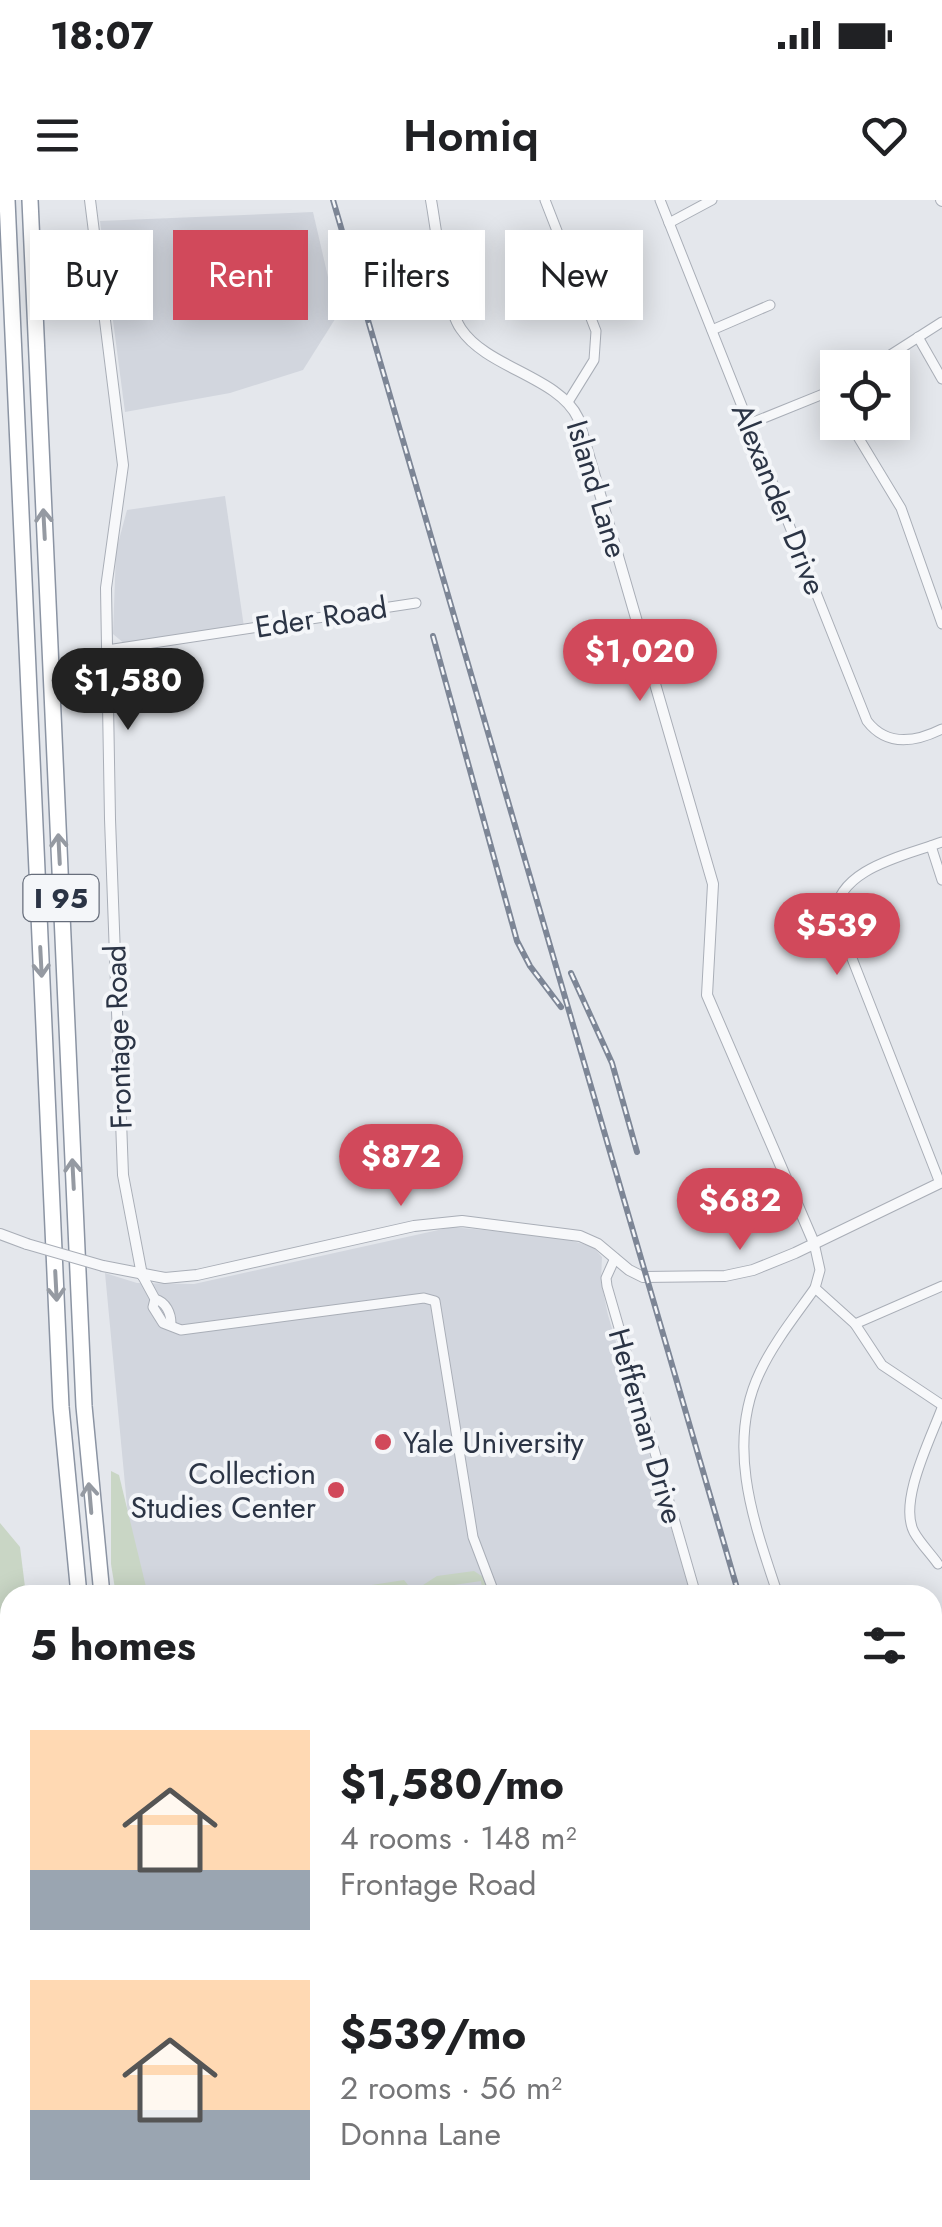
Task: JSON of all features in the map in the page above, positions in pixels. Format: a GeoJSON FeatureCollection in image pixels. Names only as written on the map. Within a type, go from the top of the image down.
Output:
{"type":"FeatureCollection","features":[{"type":"Feature","properties":{"kind":"highway","name":"I 95"},"geometry":{"type":"LineString","coordinates":[[8,200],[61,1408],[78,1585]]}},
{"type":"Feature","properties":{"kind":"highway","name":"I 95"},"geometry":{"type":"LineString","coordinates":[[30,200],[82,1378],[101,1585]]}},
{"type":"Feature","properties":{"kind":"street","name":"Frontage Road"},"geometry":{"type":"LineString","coordinates":[[90,200],[123,465],[107,566],[107,650],[123,1175],[142,1275]]}},
{"type":"Feature","properties":{"kind":"street","name":"Island Lane"},"geometry":{"type":"LineString","coordinates":[[431,200],[452,310],[462,330],[476,344],[568,402],[578,418],[713,884],[707,995],[814,1243],[820,1270],[814,1288]]}},
{"type":"Feature","properties":{"kind":"street"},"geometry":{"type":"LineString","coordinates":[[545,200],[596,331],[594,360],[568,402]]}},
{"type":"Feature","properties":{"kind":"street","name":"Alexander Drive"},"geometry":{"type":"LineString","coordinates":[[660,200],[867,721],[881,734],[902,740],[917,739],[942,729]]}},
{"type":"Feature","properties":{"kind":"street"},"geometry":{"type":"LineString","coordinates":[[669,222],[712,200]]}},
{"type":"Feature","properties":{"kind":"street"},"geometry":{"type":"LineString","coordinates":[[712,330],[770,305]]}},
{"type":"Feature","properties":{"kind":"street"},"geometry":{"type":"LineString","coordinates":[[898,350],[942,322]]}},
{"type":"Feature","properties":{"kind":"street"},"geometry":{"type":"LineString","coordinates":[[918,337],[942,379]]}},
{"type":"Feature","properties":{"kind":"street"},"geometry":{"type":"LineString","coordinates":[[749,424],[820,396]]}},
{"type":"Feature","properties":{"kind":"street"},"geometry":{"type":"LineString","coordinates":[[861,440],[901,508],[942,624]]}},
{"type":"Feature","properties":{"kind":"street","name":"Eder Road"},"geometry":{"type":"LineString","coordinates":[[107,650],[416,603]]}},
{"type":"Feature","properties":{"kind":"street"},"geometry":{"type":"LineString","coordinates":[[0,1234],[142,1275],[197,1275],[445,1222],[574,1234],[591,1240],[643,1277],[714,1278],[754,1270],[941,1182],[835,915],[840,893],[854,878],[942,842]]}},
{"type":"Feature","properties":{"kind":"street"},"geometry":{"type":"LineString","coordinates":[[931,846],[942,880]]}},
{"type":"Feature","properties":{"kind":"street","name":"Heffernan Drive"},"geometry":{"type":"LineString","coordinates":[[615,1258],[606,1278],[607,1286],[693,1585]]}},
{"type":"Feature","properties":{"kind":"street"},"geometry":{"type":"LineString","coordinates":[[142,1275],[155,1298],[153,1307],[160,1318],[181,1330],[424,1298],[434,1301],[473,1538],[491,1585]]}},
{"type":"Feature","properties":{"kind":"street"},"geometry":{"type":"LineString","coordinates":[[855,1324],[942,1286]]}},
{"type":"Feature","properties":{"kind":"street"},"geometry":{"type":"LineString","coordinates":[[775,1585],[747,1490],[743,1438],[760,1372],[814,1288],[855,1324],[882,1365],[942,1407],[910,1495],[909,1518],[914,1532],[938,1564]]}},
{"type":"Feature","properties":{"kind":"shaded area"},"geometry":{"type":"Polygon","coordinates":[[[313,212],[328,277],[328,320],[334,320],[303,370],[230,393],[125,412],[113,320],[153,320],[153,230],[101,230],[100,221],[313,212]]]}},
{"type":"Feature","properties":{"kind":"shaded area"},"geometry":{"type":"Polygon","coordinates":[[[225,496],[244,627],[125,644],[113,634],[116,551],[127,510],[225,496]]]}},
{"type":"Feature","properties":{"kind":"shaded area","name":"Yale University"},"geometry":{"type":"Polygon","coordinates":[[[452,1227],[559,1237],[593,1247],[602,1257],[601,1281],[608,1315],[688,1585],[137,1585],[105,1273],[137,1283],[194,1284],[452,1227]]]}},
{"type":"Feature","properties":{"kind":"green space"},"geometry":{"type":"Polygon","coordinates":[[[111,1471],[119,1475],[146,1585],[114,1585],[111,1471]]]}},
{"type":"Feature","properties":{"kind":"green space"},"geometry":{"type":"Polygon","coordinates":[[[0,1523],[20,1547],[25,1585],[0,1585],[0,1523]]]}},
{"type":"Feature","properties":{"kind":"green space"},"geometry":{"type":"Polygon","coordinates":[[[474,1571],[488,1585],[482,1585],[481,1581],[423,1585],[437,1576],[474,1571]]]}},
{"type":"Feature","properties":{"kind":"green space"},"geometry":{"type":"Polygon","coordinates":[[[404,1580],[408,1585],[372,1585],[404,1580]]]}},
{"type":"Feature","properties":{"kind":"railway"},"geometry":{"type":"LineString","coordinates":[[333,200],[736,1585]]}},
{"type":"Feature","properties":{"kind":"railway"},"geometry":{"type":"LineString","coordinates":[[433,636],[517,941],[530,966],[561,1007]]}},
{"type":"Feature","properties":{"kind":"railway"},"geometry":{"type":"LineString","coordinates":[[571,973],[612,1063],[637,1152]]}},
{"type":"Feature","properties":{"kind":"place","name":"Yale University"},"geometry":{"type":"Point","coordinates":[383,1442]}},
{"type":"Feature","properties":{"kind":"place","name":"Collection Studies Center"},"geometry":{"type":"Point","coordinates":[336,1490]}}]}
